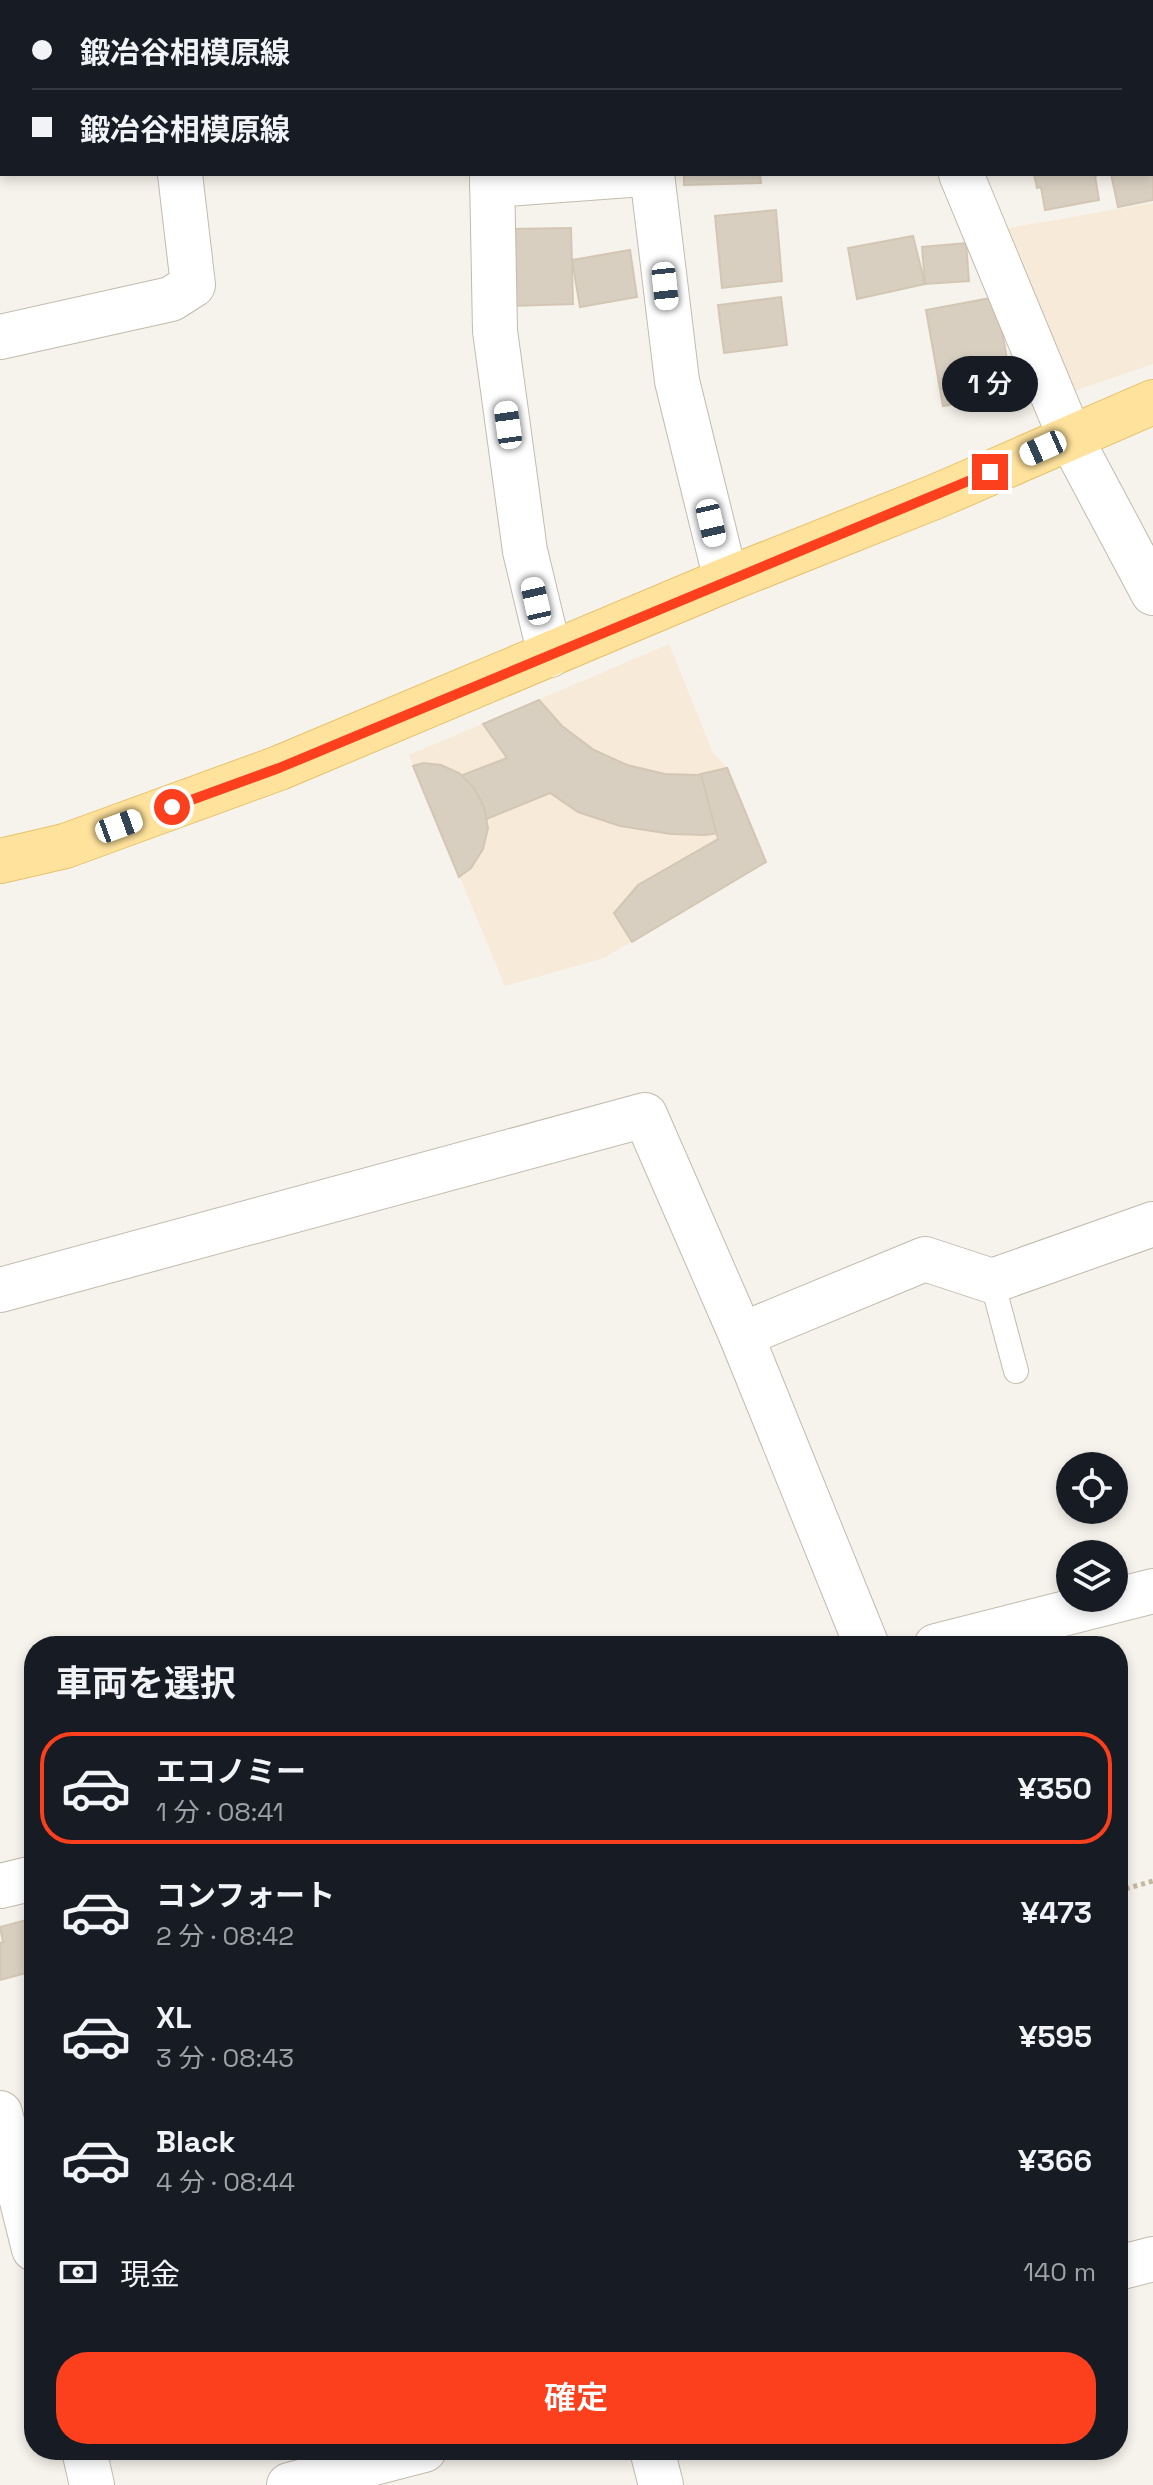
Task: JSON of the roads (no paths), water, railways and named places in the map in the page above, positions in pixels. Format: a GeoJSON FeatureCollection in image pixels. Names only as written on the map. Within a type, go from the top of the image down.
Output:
{"type":"FeatureCollection","features":[{"type":"Feature","properties":{"kind":"main road"},"geometry":{"type":"LineString","coordinates":[[0,861],[65,846],[279,768],[726,580],[937,496],[1153,402]]}},
{"type":"Feature","properties":{"kind":"street"},"geometry":{"type":"LineString","coordinates":[[0,337],[171,299],[193,285],[180,176]]}},
{"type":"Feature","properties":{"kind":"street"},"geometry":{"type":"LineString","coordinates":[[550,655],[525,551],[495,331],[492,180],[593,176]]}},
{"type":"Feature","properties":{"kind":"street"},"geometry":{"type":"LineString","coordinates":[[652,176],[677,381],[726,580]]}},
{"type":"Feature","properties":{"kind":"street"},"geometry":{"type":"LineString","coordinates":[[962,176],[1070,437],[1153,593]]}},
{"type":"Feature","properties":{"kind":"street"},"geometry":{"type":"LineString","coordinates":[[0,1290],[645,1115],[741,1335],[863,1636]]}},
{"type":"Feature","properties":{"kind":"street"},"geometry":{"type":"LineString","coordinates":[[741,1335],[925,1259],[992,1281],[1153,1224]]}},
{"type":"Feature","properties":{"kind":"street"},"geometry":{"type":"LineString","coordinates":[[975,1636],[1153,1591]]}},
{"type":"Feature","properties":{"kind":"street"},"geometry":{"type":"LineString","coordinates":[[0,1886],[24,1880]]}},
{"type":"Feature","properties":{"kind":"street"},"geometry":{"type":"LineString","coordinates":[[0,2113],[24,2209]]}},
{"type":"Feature","properties":{"kind":"street"},"geometry":{"type":"LineString","coordinates":[[1128,2265],[1153,2259]]}},
{"type":"Feature","properties":{"kind":"street"},"geometry":{"type":"LineString","coordinates":[[86,2460],[92,2485]]}},
{"type":"Feature","properties":{"kind":"street"},"geometry":{"type":"LineString","coordinates":[[289,2485],[385,2460]]}},
{"type":"Feature","properties":{"kind":"street"},"geometry":{"type":"LineString","coordinates":[[655,2460],[661,2485]]}},
{"type":"Feature","properties":{"kind":"lane"},"geometry":{"type":"LineString","coordinates":[[992,1281],[1016,1371]]}}]}
